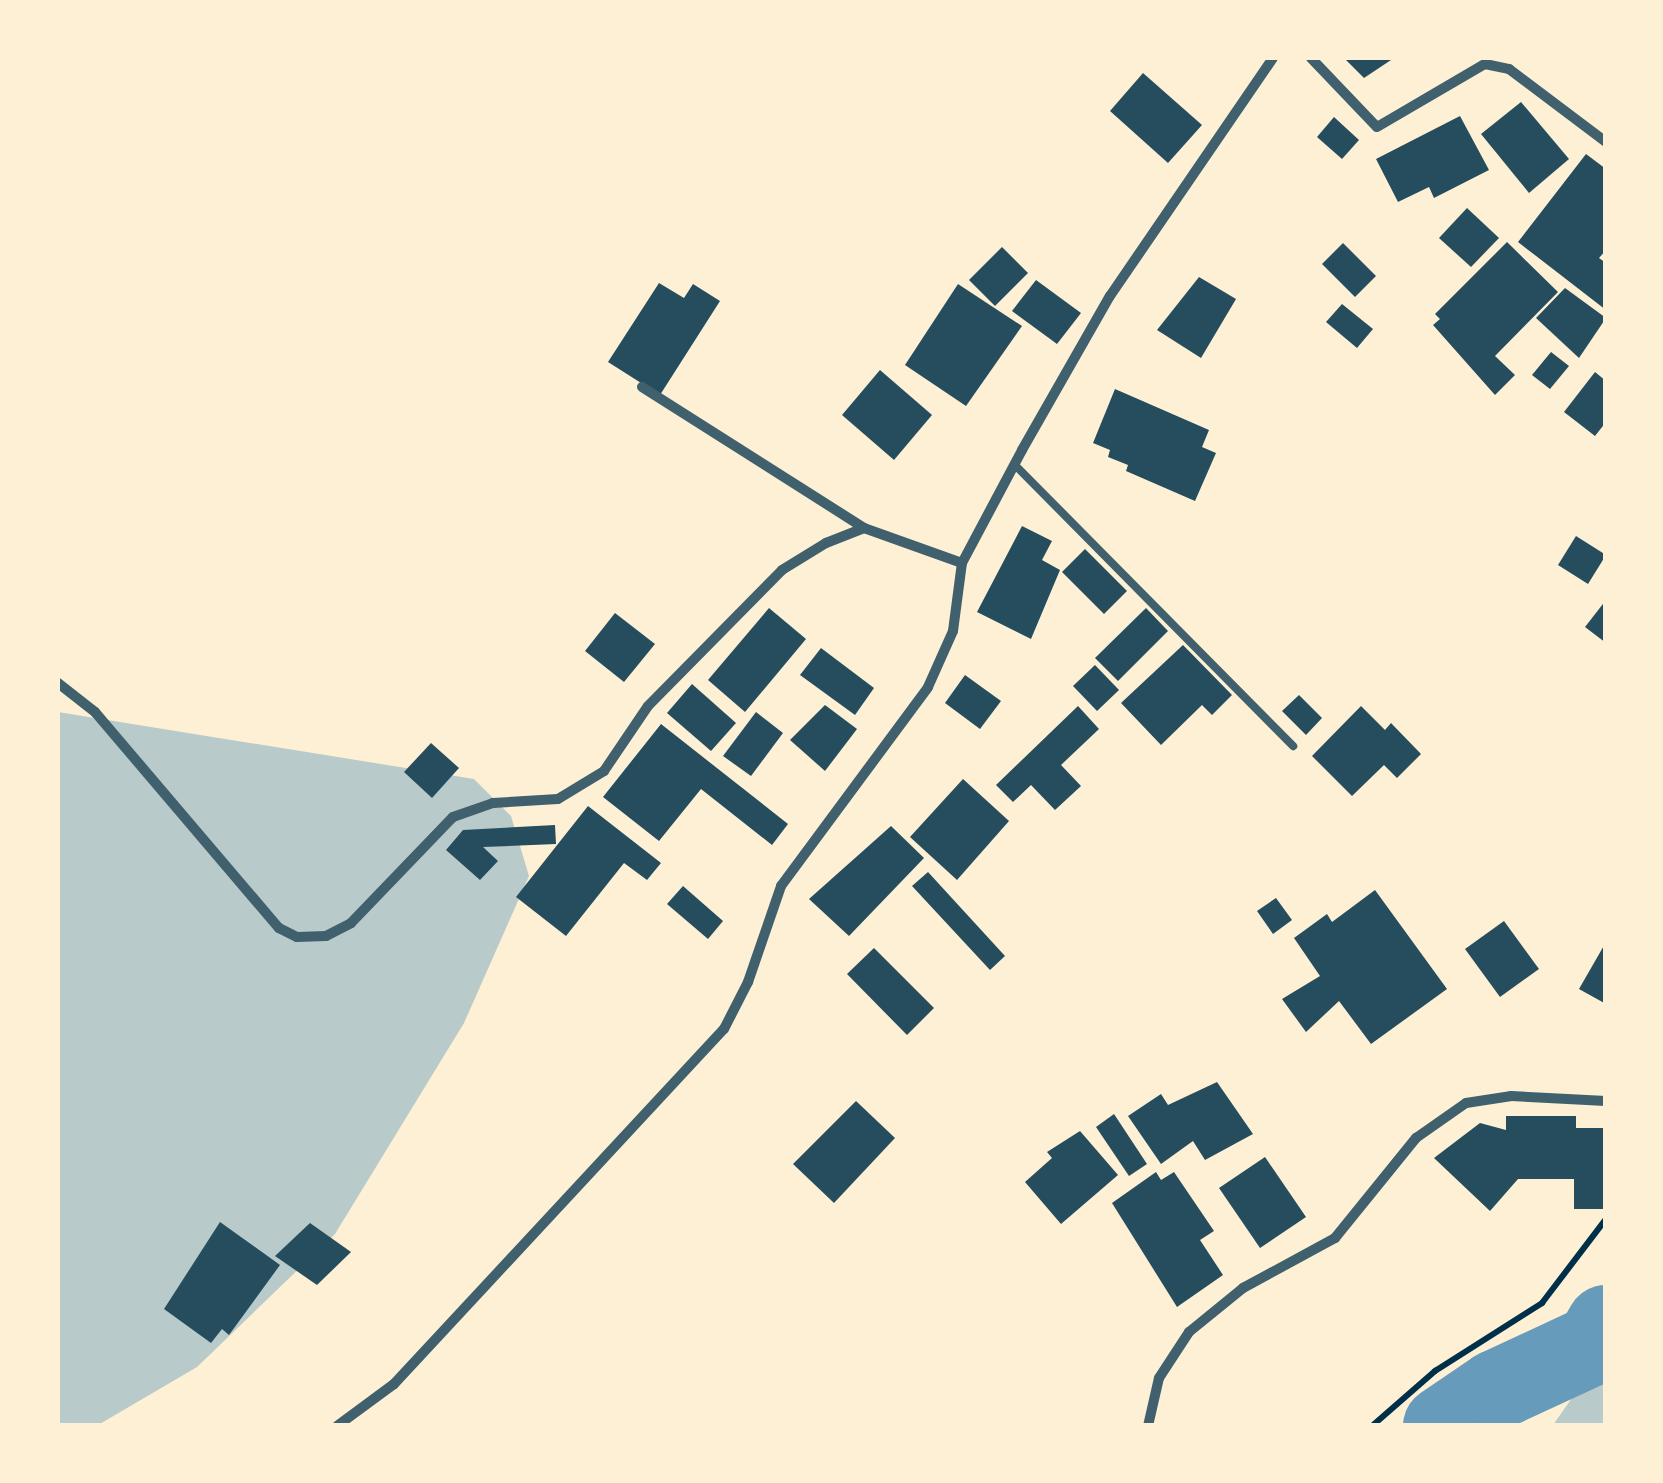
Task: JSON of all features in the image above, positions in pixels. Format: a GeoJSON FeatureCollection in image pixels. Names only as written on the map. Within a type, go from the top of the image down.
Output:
{"type":"FeatureCollection","features":[{"type":"Feature","properties":{"kind":"street"},"geometry":{"type":"LineString","coordinates":[[337,1426],[394,1384],[724,1028],[748,982],[781,886],[928,686],[953,630],[962,564],[1014,464],[1110,296],[1273,58]]}},
{"type":"Feature","properties":{"kind":"street"},"geometry":{"type":"LineString","coordinates":[[1311,58],[1378,127],[1485,64],[1509,70],[1606,142]]}},
{"type":"Feature","properties":{"kind":"street"},"geometry":{"type":"LineString","coordinates":[[642,387],[864,528],[962,564]]}},
{"type":"Feature","properties":{"kind":"street"},"geometry":{"type":"LineString","coordinates":[[58,684],[95,712],[279,928],[298,937],[326,936],[350,923],[453,817],[494,803],[558,798],[604,771],[648,706],[782,570],[864,528]]}},
{"type":"Feature","properties":{"kind":"street"},"geometry":{"type":"LineString","coordinates":[[1148,1426],[1160,1378],[1189,1332],[1243,1288],[1335,1238],[1416,1138],[1466,1103],[1511,1096],[1606,1101]]}},
{"type":"Feature","properties":{"kind":"lane"},"geometry":{"type":"LineString","coordinates":[[1014,464],[1292,746]]}},
{"type":"Feature","properties":{"kind":"path"},"geometry":{"type":"LineString","coordinates":[[1372,1426],[1424,1379],[1542,1303],[1606,1219]]}},
{"type":"Feature","properties":{"kind":"shaded area"},"geometry":{"type":"Polygon","coordinates":[[[58,712],[474,779],[511,816],[529,876],[464,1023],[335,1234],[197,1367],[98,1425],[58,1425],[58,712]]]}},
{"type":"Feature","properties":{"kind":"shaded area"},"geometry":{"type":"Polygon","coordinates":[[[1605,1351],[1605,1425],[1553,1425],[1605,1351]]]}},
{"type":"Feature","properties":{"kind":"building"},"geometry":{"type":"Polygon","coordinates":[[[1344,58],[1394,58],[1364,78],[1344,58]]]}},
{"type":"Feature","properties":{"kind":"building"},"geometry":{"type":"Polygon","coordinates":[[[1143,73],[1202,125],[1168,163],[1110,111],[1143,73]]]}},
{"type":"Feature","properties":{"kind":"building"},"geometry":{"type":"Polygon","coordinates":[[[1521,102],[1569,159],[1529,193],[1481,134],[1521,102]]]}},
{"type":"Feature","properties":{"kind":"building"},"geometry":{"type":"Polygon","coordinates":[[[1460,116],[1489,170],[1434,198],[1429,187],[1398,202],[1376,159],[1460,116]]]}},
{"type":"Feature","properties":{"kind":"building"},"geometry":{"type":"Polygon","coordinates":[[[1334,117],[1359,140],[1342,159],[1317,137],[1334,117]]]}},
{"type":"Feature","properties":{"kind":"building"},"geometry":{"type":"Polygon","coordinates":[[[1586,154],[1606,169],[1606,250],[1599,258],[1606,263],[1606,310],[1518,242],[1586,154]]]}},
{"type":"Feature","properties":{"kind":"building"},"geometry":{"type":"Polygon","coordinates":[[[1467,208],[1499,238],[1471,267],[1439,238],[1467,208]]]}},
{"type":"Feature","properties":{"kind":"building"},"geometry":{"type":"Polygon","coordinates":[[[1507,242],[1558,292],[1495,356],[1515,375],[1495,395],[1433,325],[1440,319],[1435,314],[1507,242]]]}},
{"type":"Feature","properties":{"kind":"building"},"geometry":{"type":"Polygon","coordinates":[[[1343,243],[1376,276],[1355,297],[1322,264],[1343,243]]]}},
{"type":"Feature","properties":{"kind":"building"},"geometry":{"type":"Polygon","coordinates":[[[1002,247],[1028,273],[995,306],[969,280],[1002,247]]]}},
{"type":"Feature","properties":{"kind":"building"},"geometry":{"type":"Polygon","coordinates":[[[1199,277],[1236,299],[1201,358],[1157,330],[1199,277]]]}},
{"type":"Feature","properties":{"kind":"building"},"geometry":{"type":"Polygon","coordinates":[[[1036,280],[1081,313],[1057,344],[1012,311],[1036,280]]]}},
{"type":"Feature","properties":{"kind":"building"},"geometry":{"type":"Polygon","coordinates":[[[659,283],[684,298],[693,284],[720,301],[660,395],[608,362],[659,283]]]}},
{"type":"Feature","properties":{"kind":"building"},"geometry":{"type":"Polygon","coordinates":[[[958,284],[1022,326],[966,406],[905,365],[958,284]]]}},
{"type":"Feature","properties":{"kind":"building"},"geometry":{"type":"Polygon","coordinates":[[[1565,288],[1606,318],[1579,358],[1536,318],[1565,288]]]}},
{"type":"Feature","properties":{"kind":"building"},"geometry":{"type":"Polygon","coordinates":[[[1342,304],[1373,329],[1357,348],[1326,322],[1342,304]]]}},
{"type":"Feature","properties":{"kind":"building"},"geometry":{"type":"Polygon","coordinates":[[[1551,352],[1569,366],[1550,389],[1532,375],[1551,352]]]}},
{"type":"Feature","properties":{"kind":"building"},"geometry":{"type":"Polygon","coordinates":[[[880,370],[932,415],[894,460],[842,415],[880,370]]]}},
{"type":"Feature","properties":{"kind":"building"},"geometry":{"type":"Polygon","coordinates":[[[1595,372],[1606,381],[1606,422],[1595,436],[1564,412],[1595,372]]]}},
{"type":"Feature","properties":{"kind":"building"},"geometry":{"type":"Polygon","coordinates":[[[1115,389],[1209,430],[1202,447],[1216,453],[1195,501],[1126,471],[1128,465],[1108,457],[1110,450],[1093,443],[1115,389]]]}},
{"type":"Feature","properties":{"kind":"building"},"geometry":{"type":"Polygon","coordinates":[[[1022,526],[1052,541],[1042,560],[1060,570],[1031,639],[977,612],[1022,526]]]}},
{"type":"Feature","properties":{"kind":"building"},"geometry":{"type":"Polygon","coordinates":[[[1576,536],[1606,555],[1588,584],[1558,565],[1576,536]]]}},
{"type":"Feature","properties":{"kind":"building"},"geometry":{"type":"Polygon","coordinates":[[[1085,549],[1127,591],[1104,614],[1062,572],[1085,549]]]}},
{"type":"Feature","properties":{"kind":"building"},"geometry":{"type":"Polygon","coordinates":[[[1606,600],[1606,643],[1585,627],[1606,600]]]}},
{"type":"Feature","properties":{"kind":"building"},"geometry":{"type":"Polygon","coordinates":[[[769,608],[806,639],[745,712],[708,680],[769,608]]]}},
{"type":"Feature","properties":{"kind":"building"},"geometry":{"type":"Polygon","coordinates":[[[1146,608],[1168,631],[1118,681],[1095,658],[1146,608]]]}},
{"type":"Feature","properties":{"kind":"building"},"geometry":{"type":"Polygon","coordinates":[[[615,613],[655,644],[624,682],[585,651],[615,613]]]}},
{"type":"Feature","properties":{"kind":"building"},"geometry":{"type":"Polygon","coordinates":[[[1183,645],[1232,695],[1212,715],[1202,705],[1161,745],[1121,703],[1183,645]]]}},
{"type":"Feature","properties":{"kind":"building"},"geometry":{"type":"Polygon","coordinates":[[[821,648],[874,688],[855,715],[800,675],[821,648]]]}},
{"type":"Feature","properties":{"kind":"building"},"geometry":{"type":"Polygon","coordinates":[[[1095,665],[1119,690],[1097,711],[1073,686],[1095,665]]]}},
{"type":"Feature","properties":{"kind":"building"},"geometry":{"type":"Polygon","coordinates":[[[965,675],[1001,701],[980,729],[945,703],[965,675]]]}},
{"type":"Feature","properties":{"kind":"building"},"geometry":{"type":"Polygon","coordinates":[[[692,684],[736,723],[711,751],[667,713],[692,684]]]}},
{"type":"Feature","properties":{"kind":"building"},"geometry":{"type":"Polygon","coordinates":[[[1299,695],[1322,718],[1306,735],[1282,711],[1299,695]]]}},
{"type":"Feature","properties":{"kind":"building"},"geometry":{"type":"Polygon","coordinates":[[[825,705],[857,729],[825,771],[790,740],[825,705]]]}},
{"type":"Feature","properties":{"kind":"building"},"geometry":{"type":"Polygon","coordinates":[[[1078,706],[1099,729],[1061,765],[1081,786],[1055,810],[1031,785],[1013,802],[996,785],[1078,706]]]}},
{"type":"Feature","properties":{"kind":"building"},"geometry":{"type":"Polygon","coordinates":[[[1361,706],[1385,730],[1391,723],[1421,754],[1397,778],[1384,765],[1352,796],[1312,756],[1361,706]]]}},
{"type":"Feature","properties":{"kind":"building"},"geometry":{"type":"Polygon","coordinates":[[[756,712],[783,733],[751,776],[723,756],[756,712]]]}},
{"type":"Feature","properties":{"kind":"building"},"geometry":{"type":"Polygon","coordinates":[[[661,724],[788,824],[772,845],[701,789],[659,841],[603,797],[661,724]]]}},
{"type":"Feature","properties":{"kind":"building"},"geometry":{"type":"Polygon","coordinates":[[[431,743],[459,768],[432,798],[404,772],[431,743]]]}},
{"type":"Feature","properties":{"kind":"building"},"geometry":{"type":"Polygon","coordinates":[[[963,779],[1009,821],[957,880],[910,837],[963,779]]]}},
{"type":"Feature","properties":{"kind":"building"},"geometry":{"type":"Polygon","coordinates":[[[588,806],[661,863],[647,880],[624,863],[566,936],[516,897],[588,806]]]}},
{"type":"Feature","properties":{"kind":"building"},"geometry":{"type":"Polygon","coordinates":[[[555,825],[556,844],[483,847],[498,861],[480,880],[446,850],[463,830],[555,825]]]}},
{"type":"Feature","properties":{"kind":"building"},"geometry":{"type":"Polygon","coordinates":[[[891,826],[924,858],[849,936],[809,899],[891,826]]]}},
{"type":"Feature","properties":{"kind":"building"},"geometry":{"type":"Polygon","coordinates":[[[928,872],[1005,956],[990,970],[912,886],[928,872]]]}},
{"type":"Feature","properties":{"kind":"building"},"geometry":{"type":"Polygon","coordinates":[[[683,886],[723,921],[708,939],[667,904],[683,886]]]}},
{"type":"Feature","properties":{"kind":"building"},"geometry":{"type":"Polygon","coordinates":[[[1375,890],[1447,989],[1371,1044],[1339,1001],[1306,1032],[1282,999],[1320,976],[1294,938],[1327,914],[1332,922],[1375,890]]]}},
{"type":"Feature","properties":{"kind":"building"},"geometry":{"type":"Polygon","coordinates":[[[1276,898],[1292,920],[1273,934],[1257,911],[1276,898]]]}},
{"type":"Feature","properties":{"kind":"building"},"geometry":{"type":"Polygon","coordinates":[[[1504,921],[1539,969],[1500,997],[1465,949],[1504,921]]]}},
{"type":"Feature","properties":{"kind":"building"},"geometry":{"type":"Polygon","coordinates":[[[1606,942],[1606,1004],[1579,989],[1606,942]]]}},
{"type":"Feature","properties":{"kind":"building"},"geometry":{"type":"Polygon","coordinates":[[[874,948],[934,1008],[907,1035],[847,974],[874,948]]]}},
{"type":"Feature","properties":{"kind":"building"},"geometry":{"type":"Polygon","coordinates":[[[1217,1082],[1253,1134],[1205,1160],[1193,1141],[1161,1164],[1128,1116],[1161,1094],[1168,1105],[1217,1082]]]}},
{"type":"Feature","properties":{"kind":"building"},"geometry":{"type":"Polygon","coordinates":[[[856,1101],[895,1138],[834,1203],[793,1164],[856,1101]]]}},
{"type":"Feature","properties":{"kind":"building"},"geometry":{"type":"Polygon","coordinates":[[[1114,1114],[1147,1164],[1129,1176],[1096,1127],[1114,1114]]]}},
{"type":"Feature","properties":{"kind":"building"},"geometry":{"type":"Polygon","coordinates":[[[1506,1116],[1576,1116],[1576,1128],[1606,1128],[1604,1209],[1574,1209],[1574,1179],[1518,1179],[1490,1211],[1434,1158],[1480,1123],[1506,1130],[1506,1116]]]}},
{"type":"Feature","properties":{"kind":"building"},"geometry":{"type":"Polygon","coordinates":[[[1080,1131],[1118,1175],[1061,1224],[1025,1182],[1052,1158],[1047,1152],[1080,1131]]]}},
{"type":"Feature","properties":{"kind":"building"},"geometry":{"type":"Polygon","coordinates":[[[1265,1157],[1306,1217],[1260,1248],[1219,1188],[1265,1157]]]}},
{"type":"Feature","properties":{"kind":"building"},"geometry":{"type":"Polygon","coordinates":[[[1156,1172],[1161,1180],[1174,1172],[1214,1231],[1200,1240],[1223,1275],[1177,1307],[1112,1203],[1156,1172]]]}},
{"type":"Feature","properties":{"kind":"building"},"geometry":{"type":"Polygon","coordinates":[[[220,1222],[280,1265],[229,1335],[222,1329],[211,1343],[164,1309],[220,1222]]]}},
{"type":"Feature","properties":{"kind":"building"},"geometry":{"type":"Polygon","coordinates":[[[310,1223],[351,1252],[317,1285],[275,1256],[310,1223]]]}},
{"type":"Feature","properties":{"kind":"waterway"},"geometry":{"type":"LineString","coordinates":[[1443,1426],[1496,1390],[1595,1344],[1606,1325]]}}]}
